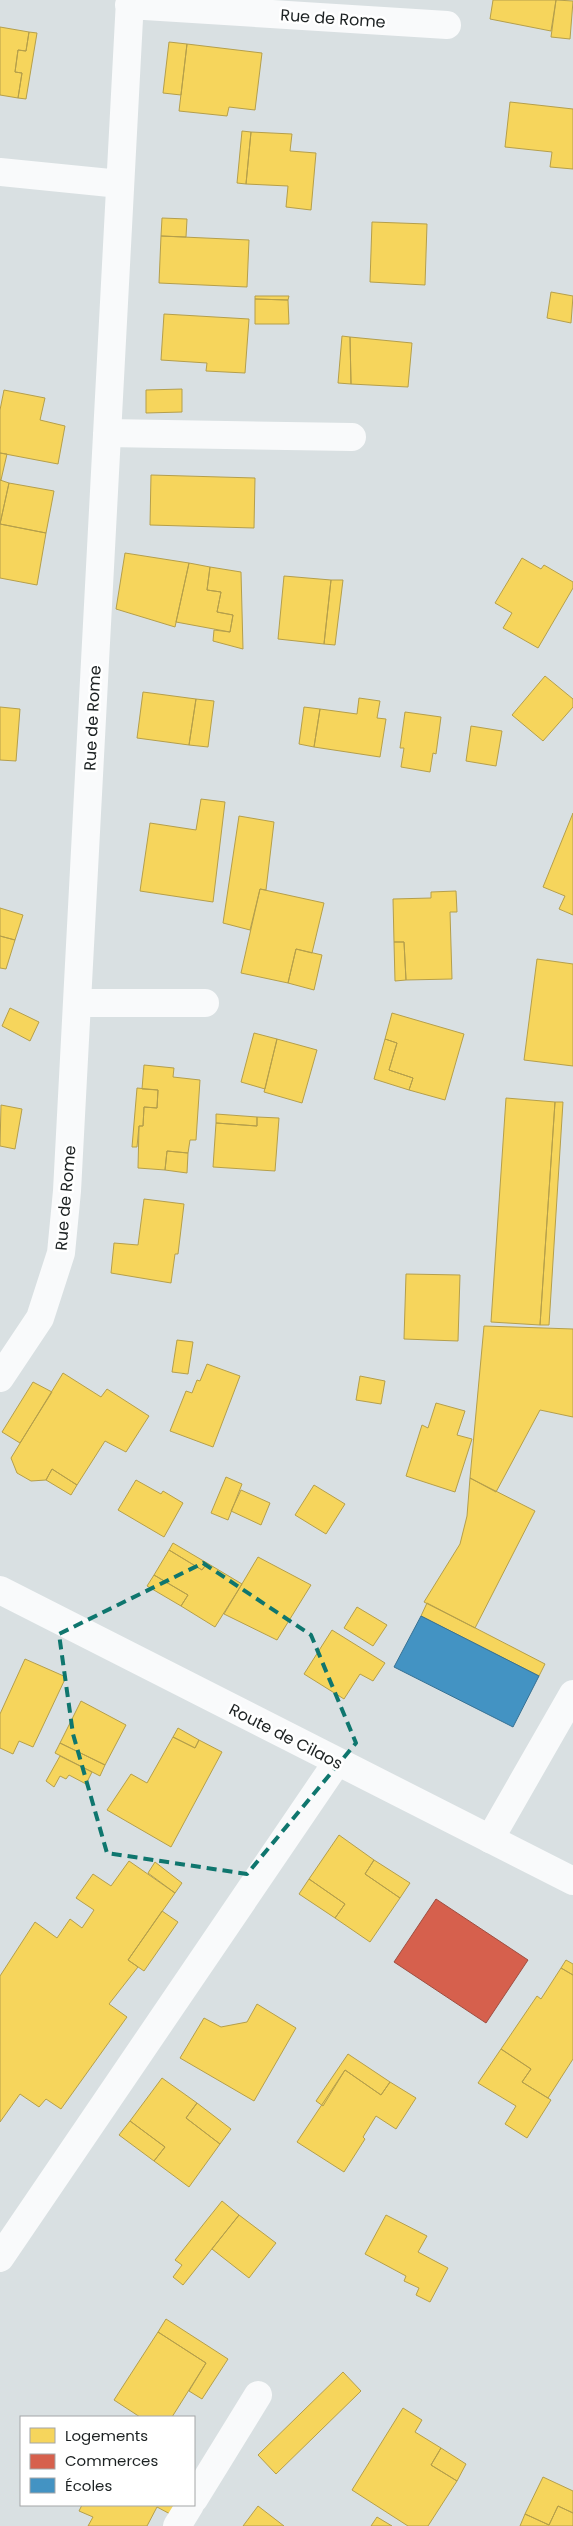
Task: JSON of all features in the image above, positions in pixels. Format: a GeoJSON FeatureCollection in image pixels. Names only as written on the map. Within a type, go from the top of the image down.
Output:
{"type":"FeatureCollection","features":[{"type":"Feature","properties":{"kind":"street","name":"Rue de Rome"},"geometry":{"type":"LineString","coordinates":[[0,1378],[40,1318],[61,1253],[67,1191],[130,2],[447,25]]}},
{"type":"Feature","properties":{"kind":"street"},"geometry":{"type":"LineString","coordinates":[[0,172],[120,184]]}},
{"type":"Feature","properties":{"kind":"street"},"geometry":{"type":"LineString","coordinates":[[106,433],[352,437]]}},
{"type":"Feature","properties":{"kind":"street"},"geometry":{"type":"LineString","coordinates":[[77,1003],[205,1002]]}},
{"type":"Feature","properties":{"kind":"street","name":"Route de Cilaos"},"geometry":{"type":"LineString","coordinates":[[0,1590],[573,1881]]}},
{"type":"Feature","properties":{"kind":"street"},"geometry":{"type":"LineString","coordinates":[[490,1839],[573,1694]]}},
{"type":"Feature","properties":{"kind":"street"},"geometry":{"type":"LineString","coordinates":[[0,2258],[337,1762]]}},
{"type":"Feature","properties":{"kind":"street"},"geometry":{"type":"LineString","coordinates":[[195,2497],[258,2395]]}},
{"type":"Feature","properties":{"kind":"street"},"geometry":{"type":"LineString","coordinates":[[177,2526],[189,2506]]}},
{"type":"Feature","properties":{"kind":"highlighted area"},"geometry":{"type":"Polygon","coordinates":[[[203,1563],[311,1635],[356,1743],[247,1874],[107,1853],[73,1734],[59,1634],[203,1563]]]}},
{"type":"Feature","properties":{"kind":"building: Logements"},"geometry":{"type":"Polygon","coordinates":[[[493,0],[556,0],[551,31],[490,19],[493,0]]]}},
{"type":"Feature","properties":{"kind":"building: Logements"},"geometry":{"type":"Polygon","coordinates":[[[556,0],[573,1],[570,39],[551,37],[556,0]]]}},
{"type":"Feature","properties":{"kind":"building: Logements"},"geometry":{"type":"Polygon","coordinates":[[[0,27],[29,32],[26,51],[18,50],[15,72],[22,73],[18,98],[0,95],[0,27]]]}},
{"type":"Feature","properties":{"kind":"building: Logements"},"geometry":{"type":"Polygon","coordinates":[[[29,32],[37,33],[26,99],[18,98],[22,73],[15,72],[18,50],[26,51],[29,32]]]}},
{"type":"Feature","properties":{"kind":"building: Logements"},"geometry":{"type":"Polygon","coordinates":[[[169,42],[187,44],[181,95],[163,93],[169,42]]]}},
{"type":"Feature","properties":{"kind":"building: Logements"},"geometry":{"type":"Polygon","coordinates":[[[187,44],[262,53],[255,110],[229,107],[227,116],[179,111],[187,44]]]}},
{"type":"Feature","properties":{"kind":"building: Logements"},"geometry":{"type":"Polygon","coordinates":[[[510,102],[573,109],[573,169],[550,167],[552,152],[505,147],[510,102]]]}},
{"type":"Feature","properties":{"kind":"building: Logements"},"geometry":{"type":"Polygon","coordinates":[[[242,131],[251,132],[246,184],[237,183],[242,131]]]}},
{"type":"Feature","properties":{"kind":"building: Logements"},"geometry":{"type":"Polygon","coordinates":[[[251,132],[292,134],[290,151],[316,153],[311,210],[286,207],[288,186],[246,184],[251,132]]]}},
{"type":"Feature","properties":{"kind":"building: Logements"},"geometry":{"type":"Polygon","coordinates":[[[162,218],[187,219],[186,237],[161,236],[162,218]]]}},
{"type":"Feature","properties":{"kind":"building: Logements"},"geometry":{"type":"Polygon","coordinates":[[[372,222],[427,224],[425,285],[370,282],[372,222]]]}},
{"type":"Feature","properties":{"kind":"building: Logements"},"geometry":{"type":"Polygon","coordinates":[[[161,236],[249,240],[247,287],[159,283],[161,236]]]}},
{"type":"Feature","properties":{"kind":"building: Logements"},"geometry":{"type":"Polygon","coordinates":[[[551,292],[573,296],[571,323],[547,318],[551,292]]]}},
{"type":"Feature","properties":{"kind":"building: Logements"},"geometry":{"type":"Polygon","coordinates":[[[255,296],[289,296],[288,300],[255,299],[255,296]]]}},
{"type":"Feature","properties":{"kind":"building: Logements"},"geometry":{"type":"Polygon","coordinates":[[[255,299],[288,300],[289,324],[255,324],[255,299]]]}},
{"type":"Feature","properties":{"kind":"building: Logements"},"geometry":{"type":"Polygon","coordinates":[[[164,314],[249,319],[245,373],[206,371],[207,363],[161,360],[164,314]]]}},
{"type":"Feature","properties":{"kind":"building: Logements"},"geometry":{"type":"Polygon","coordinates":[[[342,336],[350,337],[351,384],[338,383],[342,336]]]}},
{"type":"Feature","properties":{"kind":"building: Logements"},"geometry":{"type":"Polygon","coordinates":[[[350,337],[412,343],[408,387],[351,384],[350,337]]]}},
{"type":"Feature","properties":{"kind":"building: Logements"},"geometry":{"type":"Polygon","coordinates":[[[182,389],[182,412],[146,413],[146,390],[182,389]]]}},
{"type":"Feature","properties":{"kind":"building: Logements"},"geometry":{"type":"Polygon","coordinates":[[[4,390],[45,398],[40,420],[65,426],[58,464],[0,453],[0,410],[4,390]]]}},
{"type":"Feature","properties":{"kind":"building: Logements"},"geometry":{"type":"Polygon","coordinates":[[[0,453],[7,454],[1,480],[0,480],[0,453]]]}},
{"type":"Feature","properties":{"kind":"building: Logements"},"geometry":{"type":"Polygon","coordinates":[[[151,475],[255,478],[254,528],[150,525],[151,475]]]}},
{"type":"Feature","properties":{"kind":"building: Logements"},"geometry":{"type":"Polygon","coordinates":[[[0,480],[9,483],[0,524],[0,480]]]}},
{"type":"Feature","properties":{"kind":"building: Logements"},"geometry":{"type":"Polygon","coordinates":[[[9,483],[54,491],[46,533],[0,524],[9,483]]]}},
{"type":"Feature","properties":{"kind":"building: Logements"},"geometry":{"type":"Polygon","coordinates":[[[0,524],[46,533],[37,585],[0,578],[0,524]]]}},
{"type":"Feature","properties":{"kind":"building: Logements"},"geometry":{"type":"Polygon","coordinates":[[[125,553],[189,563],[175,627],[116,609],[125,553]]]}},
{"type":"Feature","properties":{"kind":"building: Logements"},"geometry":{"type":"Polygon","coordinates":[[[522,558],[541,569],[544,565],[573,582],[573,588],[538,648],[503,628],[512,613],[495,603],[522,558]]]}},
{"type":"Feature","properties":{"kind":"building: Logements"},"geometry":{"type":"Polygon","coordinates":[[[189,563],[210,567],[207,590],[221,592],[217,612],[233,615],[230,632],[176,622],[189,563]]]}},
{"type":"Feature","properties":{"kind":"building: Logements"},"geometry":{"type":"Polygon","coordinates":[[[210,567],[241,572],[243,649],[213,641],[214,630],[230,632],[233,615],[217,612],[221,592],[207,590],[210,567]]]}},
{"type":"Feature","properties":{"kind":"building: Logements"},"geometry":{"type":"Polygon","coordinates":[[[284,576],[331,580],[324,644],[278,639],[284,576]]]}},
{"type":"Feature","properties":{"kind":"building: Logements"},"geometry":{"type":"Polygon","coordinates":[[[331,580],[343,580],[335,645],[324,644],[331,580]]]}},
{"type":"Feature","properties":{"kind":"building: Logements"},"geometry":{"type":"Polygon","coordinates":[[[545,676],[573,699],[573,707],[543,741],[512,715],[545,676]]]}},
{"type":"Feature","properties":{"kind":"building: Logements"},"geometry":{"type":"Polygon","coordinates":[[[143,692],[196,699],[189,745],[137,738],[143,692]]]}},
{"type":"Feature","properties":{"kind":"building: Logements"},"geometry":{"type":"Polygon","coordinates":[[[359,698],[380,701],[377,718],[386,719],[380,757],[314,747],[320,709],[357,714],[359,698]]]}},
{"type":"Feature","properties":{"kind":"building: Logements"},"geometry":{"type":"Polygon","coordinates":[[[196,699],[214,701],[208,747],[189,745],[196,699]]]}},
{"type":"Feature","properties":{"kind":"building: Logements"},"geometry":{"type":"Polygon","coordinates":[[[0,707],[20,709],[16,761],[0,760],[0,707]]]}},
{"type":"Feature","properties":{"kind":"building: Logements"},"geometry":{"type":"Polygon","coordinates":[[[304,707],[320,709],[314,747],[299,744],[304,707]]]}},
{"type":"Feature","properties":{"kind":"building: Logements"},"geometry":{"type":"Polygon","coordinates":[[[405,712],[441,717],[436,754],[433,753],[430,772],[401,767],[404,748],[400,748],[405,712]]]}},
{"type":"Feature","properties":{"kind":"building: Logements"},"geometry":{"type":"Polygon","coordinates":[[[471,726],[502,731],[496,766],[466,761],[471,726]]]}},
{"type":"Feature","properties":{"kind":"building: Logements"},"geometry":{"type":"Polygon","coordinates":[[[201,799],[225,802],[213,902],[140,891],[150,823],[196,830],[201,799]]]}},
{"type":"Feature","properties":{"kind":"building: Logements"},"geometry":{"type":"Polygon","coordinates":[[[573,813],[573,915],[559,909],[565,896],[543,887],[573,813]]]}},
{"type":"Feature","properties":{"kind":"building: Logements"},"geometry":{"type":"Polygon","coordinates":[[[239,816],[274,822],[266,890],[260,889],[250,930],[223,923],[239,816]]]}},
{"type":"Feature","properties":{"kind":"building: Logements"},"geometry":{"type":"Polygon","coordinates":[[[260,889],[324,903],[312,953],[296,949],[288,983],[241,973],[260,889]]]}},
{"type":"Feature","properties":{"kind":"building: Logements"},"geometry":{"type":"Polygon","coordinates":[[[456,891],[457,912],[450,912],[452,979],[406,980],[404,942],[394,942],[393,899],[431,898],[431,892],[456,891]]]}},
{"type":"Feature","properties":{"kind":"building: Logements"},"geometry":{"type":"Polygon","coordinates":[[[0,908],[23,915],[15,940],[0,936],[0,908]]]}},
{"type":"Feature","properties":{"kind":"building: Logements"},"geometry":{"type":"Polygon","coordinates":[[[0,936],[15,940],[6,969],[0,968],[0,936]]]}},
{"type":"Feature","properties":{"kind":"building: Logements"},"geometry":{"type":"Polygon","coordinates":[[[394,942],[404,942],[406,980],[395,981],[394,942]]]}},
{"type":"Feature","properties":{"kind":"building: Logements"},"geometry":{"type":"Polygon","coordinates":[[[296,949],[322,955],[314,990],[288,983],[296,949]]]}},
{"type":"Feature","properties":{"kind":"building: Logements"},"geometry":{"type":"Polygon","coordinates":[[[537,959],[573,964],[573,1066],[524,1060],[537,959]]]}},
{"type":"Feature","properties":{"kind":"building: Logements"},"geometry":{"type":"Polygon","coordinates":[[[10,1008],[39,1022],[30,1041],[2,1026],[10,1008]]]}},
{"type":"Feature","properties":{"kind":"building: Logements"},"geometry":{"type":"Polygon","coordinates":[[[392,1013],[464,1034],[445,1100],[409,1090],[413,1078],[389,1070],[397,1043],[385,1039],[392,1013]]]}},
{"type":"Feature","properties":{"kind":"building: Logements"},"geometry":{"type":"Polygon","coordinates":[[[254,1033],[277,1039],[265,1089],[241,1082],[254,1033]]]}},
{"type":"Feature","properties":{"kind":"building: Logements"},"geometry":{"type":"Polygon","coordinates":[[[277,1039],[317,1050],[302,1103],[264,1092],[277,1039]]]}},
{"type":"Feature","properties":{"kind":"building: Logements"},"geometry":{"type":"Polygon","coordinates":[[[385,1039],[397,1043],[389,1070],[413,1078],[409,1090],[374,1079],[385,1039]]]}},
{"type":"Feature","properties":{"kind":"building: Logements"},"geometry":{"type":"Polygon","coordinates":[[[144,1065],[174,1068],[173,1077],[200,1080],[196,1140],[190,1140],[188,1153],[167,1151],[165,1170],[138,1168],[139,1126],[143,1126],[144,1107],[157,1108],[158,1090],[142,1089],[144,1065]]]}},
{"type":"Feature","properties":{"kind":"building: Logements"},"geometry":{"type":"Polygon","coordinates":[[[137,1088],[158,1090],[157,1108],[144,1107],[143,1126],[139,1126],[137,1147],[132,1147],[137,1088]]]}},
{"type":"Feature","properties":{"kind":"building: Logements"},"geometry":{"type":"Polygon","coordinates":[[[506,1098],[555,1102],[540,1325],[491,1322],[506,1098]]]}},
{"type":"Feature","properties":{"kind":"building: Logements"},"geometry":{"type":"Polygon","coordinates":[[[555,1102],[563,1102],[549,1325],[540,1325],[555,1102]]]}},
{"type":"Feature","properties":{"kind":"building: Logements"},"geometry":{"type":"Polygon","coordinates":[[[1,1105],[22,1109],[15,1149],[0,1146],[1,1105]]]}},
{"type":"Feature","properties":{"kind":"building: Logements"},"geometry":{"type":"Polygon","coordinates":[[[216,1114],[257,1117],[257,1126],[216,1123],[216,1114]]]}},
{"type":"Feature","properties":{"kind":"building: Logements"},"geometry":{"type":"Polygon","coordinates":[[[257,1117],[279,1118],[275,1171],[213,1167],[216,1123],[257,1126],[257,1117]]]}},
{"type":"Feature","properties":{"kind":"building: Logements"},"geometry":{"type":"Polygon","coordinates":[[[167,1151],[188,1153],[187,1173],[165,1170],[167,1151]]]}},
{"type":"Feature","properties":{"kind":"building: Logements"},"geometry":{"type":"Polygon","coordinates":[[[144,1199],[184,1204],[178,1254],[175,1254],[171,1283],[111,1273],[114,1243],[138,1245],[144,1199]]]}},
{"type":"Feature","properties":{"kind":"building: Logements"},"geometry":{"type":"Polygon","coordinates":[[[406,1274],[460,1275],[458,1341],[404,1339],[406,1274]]]}},
{"type":"Feature","properties":{"kind":"building: Logements"},"geometry":{"type":"Polygon","coordinates":[[[484,1326],[573,1329],[573,1417],[540,1410],[496,1492],[470,1478],[484,1326]]]}},
{"type":"Feature","properties":{"kind":"building: Logements"},"geometry":{"type":"Polygon","coordinates":[[[177,1340],[193,1342],[188,1374],[172,1372],[177,1340]]]}},
{"type":"Feature","properties":{"kind":"building: Logements"},"geometry":{"type":"Polygon","coordinates":[[[207,1364],[240,1376],[213,1447],[170,1431],[186,1391],[192,1393],[197,1380],[200,1381],[207,1364]]]}},
{"type":"Feature","properties":{"kind":"building: Logements"},"geometry":{"type":"Polygon","coordinates":[[[63,1373],[101,1397],[107,1389],[149,1416],[126,1452],[105,1441],[77,1485],[52,1469],[46,1480],[31,1481],[17,1473],[11,1458],[63,1373]]]}},
{"type":"Feature","properties":{"kind":"building: Logements"},"geometry":{"type":"Polygon","coordinates":[[[360,1376],[385,1381],[381,1404],[356,1400],[360,1376]]]}},
{"type":"Feature","properties":{"kind":"building: Logements"},"geometry":{"type":"Polygon","coordinates":[[[33,1382],[52,1392],[20,1443],[2,1432],[33,1382]]]}},
{"type":"Feature","properties":{"kind":"building: Logements"},"geometry":{"type":"Polygon","coordinates":[[[436,1403],[465,1411],[457,1435],[472,1439],[455,1492],[406,1476],[422,1425],[428,1428],[436,1403]]]}},
{"type":"Feature","properties":{"kind":"building: Logements"},"geometry":{"type":"Polygon","coordinates":[[[52,1469],[77,1485],[71,1495],[46,1480],[52,1469]]]}},
{"type":"Feature","properties":{"kind":"building: Logements"},"geometry":{"type":"Polygon","coordinates":[[[226,1477],[242,1484],[228,1520],[211,1513],[226,1477]]]}},
{"type":"Feature","properties":{"kind":"building: Logements"},"geometry":{"type":"Polygon","coordinates":[[[470,1478],[535,1511],[475,1628],[424,1602],[460,1544],[467,1516],[470,1478]]]}},
{"type":"Feature","properties":{"kind":"building: Logements"},"geometry":{"type":"Polygon","coordinates":[[[136,1480],[161,1494],[163,1491],[183,1503],[164,1537],[118,1510],[136,1480]]]}},
{"type":"Feature","properties":{"kind":"building: Logements"},"geometry":{"type":"Polygon","coordinates":[[[314,1485],[345,1504],[326,1534],[295,1515],[314,1485]]]}},
{"type":"Feature","properties":{"kind":"building: Logements"},"geometry":{"type":"Polygon","coordinates":[[[241,1490],[270,1503],[261,1525],[231,1511],[241,1490]]]}},
{"type":"Feature","properties":{"kind":"building: Logements"},"geometry":{"type":"Polygon","coordinates":[[[173,1543],[207,1563],[202,1570],[169,1550],[173,1543]]]}},
{"type":"Feature","properties":{"kind":"building: Logements"},"geometry":{"type":"Polygon","coordinates":[[[169,1550],[202,1570],[207,1563],[242,1584],[215,1627],[181,1606],[188,1595],[154,1575],[169,1550]]]}},
{"type":"Feature","properties":{"kind":"building: Logements"},"geometry":{"type":"Polygon","coordinates":[[[258,1557],[311,1585],[277,1640],[224,1614],[258,1557]]]}},
{"type":"Feature","properties":{"kind":"building: Logements"},"geometry":{"type":"Polygon","coordinates":[[[154,1575],[188,1595],[181,1606],[147,1586],[154,1575]]]}},
{"type":"Feature","properties":{"kind":"building: Logements"},"geometry":{"type":"Polygon","coordinates":[[[427,1603],[545,1664],[539,1676],[421,1616],[427,1603]]]}},
{"type":"Feature","properties":{"kind":"building: Logements"},"geometry":{"type":"Polygon","coordinates":[[[357,1607],[387,1625],[373,1646],[344,1628],[357,1607]]]}},
{"type":"Feature","properties":{"kind":"building: Logements"},"geometry":{"type":"Polygon","coordinates":[[[332,1630],[385,1663],[373,1681],[360,1674],[344,1699],[304,1674],[332,1630]]]}},
{"type":"Feature","properties":{"kind":"building: Logements"},"geometry":{"type":"Polygon","coordinates":[[[25,1659],[66,1677],[33,1747],[19,1741],[13,1754],[0,1748],[0,1714],[25,1659]]]}},
{"type":"Feature","properties":{"kind":"building: Logements"},"geometry":{"type":"Polygon","coordinates":[[[81,1701],[126,1725],[105,1765],[60,1743],[81,1701]]]}},
{"type":"Feature","properties":{"kind":"building: Logements"},"geometry":{"type":"Polygon","coordinates":[[[178,1728],[199,1740],[195,1748],[173,1737],[178,1728]]]}},
{"type":"Feature","properties":{"kind":"building: Logements"},"geometry":{"type":"Polygon","coordinates":[[[173,1737],[195,1748],[199,1740],[222,1752],[171,1847],[107,1810],[131,1774],[147,1783],[173,1737]]]}},
{"type":"Feature","properties":{"kind":"building: Logements"},"geometry":{"type":"Polygon","coordinates":[[[60,1743],[105,1765],[100,1776],[55,1753],[60,1743]]]}},
{"type":"Feature","properties":{"kind":"building: Logements"},"geometry":{"type":"Polygon","coordinates":[[[60,1756],[92,1772],[86,1784],[69,1775],[66,1779],[60,1776],[54,1787],[46,1781],[60,1756]]]}},
{"type":"Feature","properties":{"kind":"building: Logements"},"geometry":{"type":"Polygon","coordinates":[[[339,1835],[374,1860],[365,1874],[400,1898],[370,1942],[335,1918],[345,1904],[309,1879],[339,1835]]]}},
{"type":"Feature","properties":{"kind":"building: Logements"},"geometry":{"type":"Polygon","coordinates":[[[374,1860],[410,1883],[400,1898],[365,1874],[374,1860]]]}},
{"type":"Feature","properties":{"kind":"building: Logements"},"geometry":{"type":"Polygon","coordinates":[[[129,1861],[175,1893],[128,1960],[138,1967],[109,2004],[127,2017],[61,2109],[46,2099],[39,2107],[20,2094],[0,2122],[0,1976],[35,1922],[57,1938],[70,1919],[82,1928],[94,1910],[76,1898],[93,1874],[111,1886],[129,1861]]]}},
{"type":"Feature","properties":{"kind":"building: Logements"},"geometry":{"type":"Polygon","coordinates":[[[155,1862],[182,1883],[175,1893],[148,1873],[155,1862]]]}},
{"type":"Feature","properties":{"kind":"building: Logements"},"geometry":{"type":"Polygon","coordinates":[[[309,1879],[345,1904],[335,1918],[299,1894],[309,1879]]]}},
{"type":"Feature","properties":{"kind":"building: Logements"},"geometry":{"type":"Polygon","coordinates":[[[162,1911],[178,1922],[144,1971],[128,1960],[162,1911]]]}},
{"type":"Feature","properties":{"kind":"building: Logements"},"geometry":{"type":"Polygon","coordinates":[[[566,1960],[573,1964],[573,1975],[561,1968],[566,1960]]]}},
{"type":"Feature","properties":{"kind":"building: Logements"},"geometry":{"type":"Polygon","coordinates":[[[561,1968],[573,1975],[573,2059],[548,2098],[522,2082],[531,2069],[501,2049],[537,1996],[541,1999],[561,1968]]]}},
{"type":"Feature","properties":{"kind":"building: Logements"},"geometry":{"type":"Polygon","coordinates":[[[257,2004],[296,2028],[254,2101],[180,2058],[204,2018],[221,2027],[247,2022],[257,2004]]]}},
{"type":"Feature","properties":{"kind":"building: Logements"},"geometry":{"type":"Polygon","coordinates":[[[501,2049],[531,2069],[522,2082],[551,2100],[527,2138],[505,2124],[516,2106],[478,2083],[501,2049]]]}},
{"type":"Feature","properties":{"kind":"building: Logements"},"geometry":{"type":"Polygon","coordinates":[[[348,2054],[390,2082],[381,2095],[345,2070],[323,2106],[316,2101],[348,2054]]]}},
{"type":"Feature","properties":{"kind":"building: Logements"},"geometry":{"type":"Polygon","coordinates":[[[345,2070],[381,2095],[390,2082],[416,2098],[396,2129],[376,2116],[363,2137],[365,2139],[344,2172],[297,2142],[345,2070]]]}},
{"type":"Feature","properties":{"kind":"building: Logements"},"geometry":{"type":"Polygon","coordinates":[[[162,2078],[197,2103],[186,2118],[220,2144],[189,2187],[154,2161],[165,2147],[130,2121],[162,2078]]]}},
{"type":"Feature","properties":{"kind":"building: Logements"},"geometry":{"type":"Polygon","coordinates":[[[197,2103],[231,2129],[220,2144],[186,2118],[197,2103]]]}},
{"type":"Feature","properties":{"kind":"building: Logements"},"geometry":{"type":"Polygon","coordinates":[[[130,2121],[165,2147],[154,2161],[119,2135],[130,2121]]]}},
{"type":"Feature","properties":{"kind":"building: Logements"},"geometry":{"type":"Polygon","coordinates":[[[222,2201],[239,2215],[183,2285],[173,2277],[182,2265],[175,2260],[222,2201]]]}},
{"type":"Feature","properties":{"kind":"building: Logements"},"geometry":{"type":"Polygon","coordinates":[[[239,2215],[276,2243],[249,2278],[212,2249],[239,2215]]]}},
{"type":"Feature","properties":{"kind":"building: Logements"},"geometry":{"type":"Polygon","coordinates":[[[386,2215],[427,2236],[418,2252],[448,2268],[430,2302],[416,2295],[419,2288],[404,2281],[406,2276],[365,2254],[386,2215]]]}},
{"type":"Feature","properties":{"kind":"building: Logements"},"geometry":{"type":"Polygon","coordinates":[[[166,2319],[228,2359],[202,2399],[189,2391],[206,2363],[158,2332],[166,2319]]]}},
{"type":"Feature","properties":{"kind":"building: Logements"},"geometry":{"type":"Polygon","coordinates":[[[158,2332],[206,2363],[173,2416],[138,2416],[114,2400],[158,2332]]]}},
{"type":"Feature","properties":{"kind":"building: Logements"},"geometry":{"type":"Polygon","coordinates":[[[343,2372],[361,2391],[276,2474],[258,2455],[343,2372]]]}},
{"type":"Feature","properties":{"kind":"building: Logements"},"geometry":{"type":"Polygon","coordinates":[[[403,2408],[422,2420],[415,2432],[441,2448],[431,2465],[457,2481],[428,2526],[408,2526],[352,2490],[403,2408]]]}},
{"type":"Feature","properties":{"kind":"building: Logements"},"geometry":{"type":"Polygon","coordinates":[[[441,2448],[466,2464],[457,2481],[431,2465],[441,2448]]]}},
{"type":"Feature","properties":{"kind":"building: Logements"},"geometry":{"type":"Polygon","coordinates":[[[543,2477],[573,2491],[573,2513],[558,2506],[549,2525],[525,2514],[543,2477]]]}},
{"type":"Feature","properties":{"kind":"building: Logements"},"geometry":{"type":"Polygon","coordinates":[[[82,2506],[176,2506],[172,2515],[157,2507],[147,2526],[88,2526],[93,2517],[79,2511],[82,2506]]]}},
{"type":"Feature","properties":{"kind":"building: Logements"},"geometry":{"type":"Polygon","coordinates":[[[258,2506],[284,2526],[243,2526],[258,2506]]]}},
{"type":"Feature","properties":{"kind":"building: Logements"},"geometry":{"type":"Polygon","coordinates":[[[558,2506],[573,2513],[573,2526],[520,2526],[525,2514],[549,2525],[558,2506]]]}},
{"type":"Feature","properties":{"kind":"building: Logements"},"geometry":{"type":"Polygon","coordinates":[[[377,2517],[392,2526],[371,2526],[377,2517]]]}},
{"type":"Feature","properties":{"kind":"building: Commerces"},"geometry":{"type":"Polygon","coordinates":[[[436,1899],[528,1960],[486,2023],[394,1962],[436,1899]]]}},
{"type":"Feature","properties":{"kind":"building: Écoles"},"geometry":{"type":"Polygon","coordinates":[[[421,1616],[539,1676],[513,1727],[394,1667],[421,1616]]]}}]}
